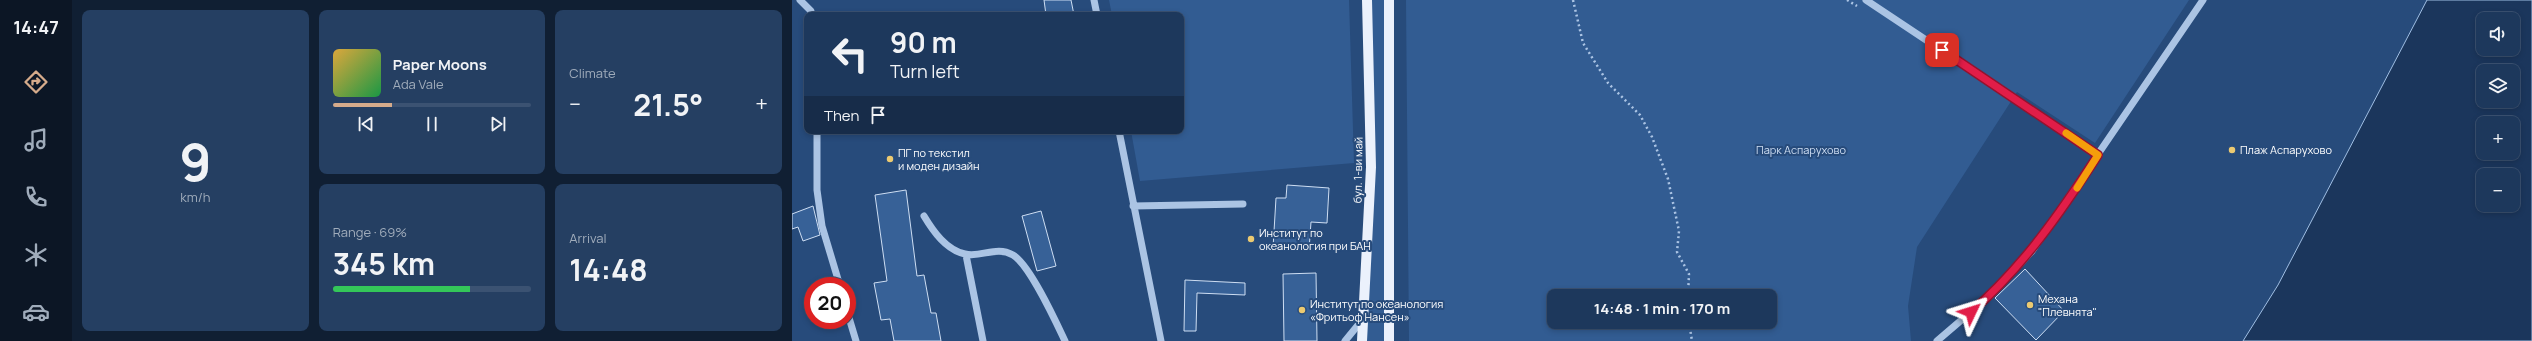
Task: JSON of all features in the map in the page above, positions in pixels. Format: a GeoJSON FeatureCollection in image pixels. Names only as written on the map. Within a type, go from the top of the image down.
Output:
{"type":"FeatureCollection","features":[{"type":"Feature","properties":{"kind":"main road","name":"бул. 1-ви май"},"geometry":{"type":"LineString","coordinates":[[1362,341],[1371,167],[1367,0]]}},
{"type":"Feature","properties":{"kind":"main road"},"geometry":{"type":"LineString","coordinates":[[1389,0],[1389,341]]}},
{"type":"Feature","properties":{"kind":"lane"},"geometry":{"type":"LineString","coordinates":[[800,0],[811,12]]}},
{"type":"Feature","properties":{"kind":"lane"},"geometry":{"type":"LineString","coordinates":[[1094,0],[1096,12]]}},
{"type":"Feature","properties":{"kind":"lane"},"geometry":{"type":"LineString","coordinates":[[1866,0],[2098,155]]}},
{"type":"Feature","properties":{"kind":"lane"},"geometry":{"type":"LineString","coordinates":[[1937,341],[1994,293],[2032,251],[2203,0]]}},
{"type":"Feature","properties":{"kind":"lane"},"geometry":{"type":"LineString","coordinates":[[817,134],[817,190],[822,226],[837,277]]}},
{"type":"Feature","properties":{"kind":"lane"},"geometry":{"type":"LineString","coordinates":[[1120,134],[1161,341]]}},
{"type":"Feature","properties":{"kind":"lane"},"geometry":{"type":"LineString","coordinates":[[1133,206],[1243,204]]}},
{"type":"Feature","properties":{"kind":"lane"},"geometry":{"type":"LineString","coordinates":[[924,216],[943,242],[966,254],[997,250],[1013,254],[1024,265],[1065,341]]}},
{"type":"Feature","properties":{"kind":"lane"},"geometry":{"type":"LineString","coordinates":[[966,254],[983,341]]}},
{"type":"Feature","properties":{"kind":"lane"},"geometry":{"type":"LineString","coordinates":[[1345,341],[1363,319]]}},
{"type":"Feature","properties":{"kind":"lane"},"geometry":{"type":"LineString","coordinates":[[852,329],[856,341]]}},
{"type":"Feature","properties":{"kind":"path"},"geometry":{"type":"LineString","coordinates":[[1573,0],[1583,43],[1608,83],[1640,115],[1652,137],[1668,179],[1679,231],[1677,252],[1689,274],[1688,289]]}},
{"type":"Feature","properties":{"kind":"path"},"geometry":{"type":"LineString","coordinates":[[1690,329],[1692,341]]}},
{"type":"Feature","properties":{"kind":"green space"},"geometry":{"type":"Polygon","coordinates":[[[1109,0],[1349,0],[1354,163],[1140,181],[1132,134],[1184,134],[1184,12],[1111,12],[1109,0]]]}},
{"type":"Feature","properties":{"kind":"green space"},"geometry":{"type":"Polygon","coordinates":[[[1367,0],[1389,0],[1389,341],[1362,341],[1371,167],[1367,0]]]}},
{"type":"Feature","properties":{"kind":"green space","name":"Парк Аспарухово"},"geometry":{"type":"Polygon","coordinates":[[[1406,0],[2189,0],[2095,143],[2017,92],[1917,247],[1908,306],[1911,341],[1409,341],[1406,0]]]}},
{"type":"Feature","properties":{"kind":"shaded area"},"geometry":{"type":"Polygon","coordinates":[[[2427,0],[2532,0],[2532,341],[2243,341],[2278,285],[2427,0]]]}},
{"type":"Feature","properties":{"kind":"building"},"geometry":{"type":"Polygon","coordinates":[[[1044,0],[1071,0],[1073,12],[1046,12],[1044,0]]]}},
{"type":"Feature","properties":{"kind":"building"},"geometry":{"type":"Polygon","coordinates":[[[1287,185],[1329,188],[1327,223],[1311,222],[1309,250],[1273,248],[1276,198],[1286,198],[1287,185]]]}},
{"type":"Feature","properties":{"kind":"building"},"geometry":{"type":"Polygon","coordinates":[[[906,190],[917,276],[924,275],[931,313],[936,313],[941,341],[894,341],[890,319],[881,320],[874,283],[887,281],[875,195],[906,190]]]}},
{"type":"Feature","properties":{"kind":"building"},"geometry":{"type":"Polygon","coordinates":[[[813,206],[820,235],[803,241],[798,227],[792,229],[792,214],[813,206]]]}},
{"type":"Feature","properties":{"kind":"building"},"geometry":{"type":"Polygon","coordinates":[[[1041,211],[1056,266],[1037,271],[1022,216],[1041,211]]]}},
{"type":"Feature","properties":{"kind":"building","name":"Механа \"Плевнята\""},"geometry":{"type":"Polygon","coordinates":[[[2025,269],[2064,311],[2036,340],[1995,298],[2025,269]]]}},
{"type":"Feature","properties":{"kind":"building"},"geometry":{"type":"Polygon","coordinates":[[[1316,273],[1317,341],[1284,341],[1283,274],[1316,273]]]}},
{"type":"Feature","properties":{"kind":"building"},"geometry":{"type":"Polygon","coordinates":[[[1185,280],[1245,283],[1245,295],[1197,293],[1196,331],[1184,331],[1185,280]]]}},
{"type":"Feature","properties":{"kind":"slow traffic"},"geometry":{"type":"LineString","coordinates":[[2066,133],[2098,155],[2077,188]]}},
{"type":"Feature","properties":{"kind":"place","name":"Плаж Аспарухово"},"geometry":{"type":"Point","coordinates":[2232,150]}},
{"type":"Feature","properties":{"kind":"place","name":"ПГ по текстил и моден дизайн"},"geometry":{"type":"Point","coordinates":[890,159]}},
{"type":"Feature","properties":{"kind":"place","name":"Институт по океанология при БАН"},"geometry":{"type":"Point","coordinates":[1251,239]}},
{"type":"Feature","properties":{"kind":"place","name":"Механа \"Плевнята\""},"geometry":{"type":"Point","coordinates":[2030,305]}},
{"type":"Feature","properties":{"kind":"place","name":"Институт по океанология «Фритьоф Нансен»"},"geometry":{"type":"Point","coordinates":[1302,310]}},
{"type":"Feature","properties":{"kind":"route"},"geometry":{"type":"LineString","coordinates":[[1942,50],[2098,155],[2032,251],[1994,293],[1971,312]]}}]}
